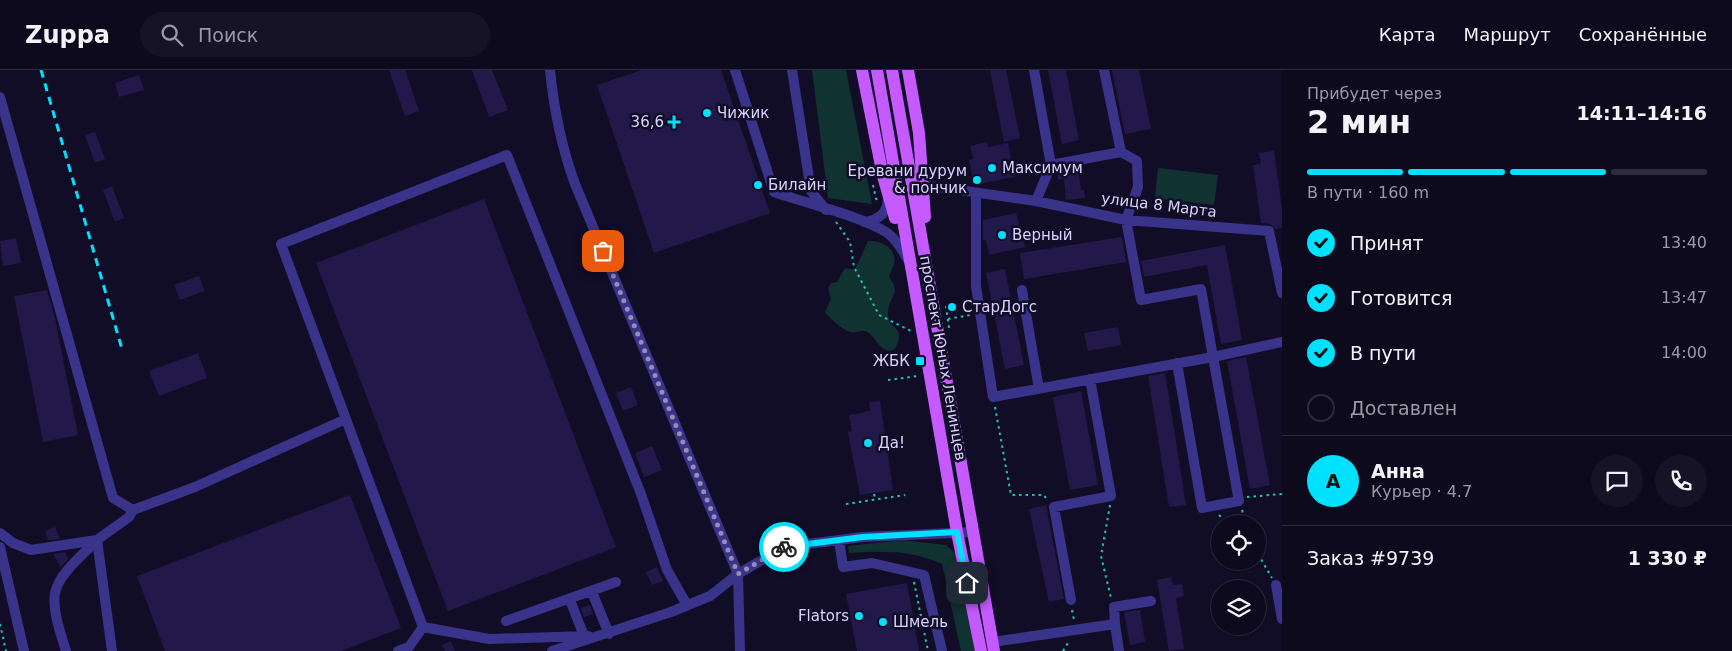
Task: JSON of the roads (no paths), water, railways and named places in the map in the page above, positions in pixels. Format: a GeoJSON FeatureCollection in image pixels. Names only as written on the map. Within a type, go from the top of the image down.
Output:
{"type":"FeatureCollection","features":[{"type":"Feature","properties":{"kind":"main road"},"geometry":{"type":"LineString","coordinates":[[862,70],[888,196],[909,261]]}},
{"type":"Feature","properties":{"kind":"main road","name":"проспект Юных Ленинцев"},"geometry":{"type":"LineString","coordinates":[[878,70],[909,261],[924,332],[957,532],[981,651]]}},
{"type":"Feature","properties":{"kind":"main road","name":"проспект Юных Ленинцев"},"geometry":{"type":"LineString","coordinates":[[892,70],[994,646]]}},
{"type":"Feature","properties":{"kind":"main road"},"geometry":{"type":"LineString","coordinates":[[908,70],[919,133],[924,185],[926,260]]}},
{"type":"Feature","properties":{"kind":"street"},"geometry":{"type":"LineString","coordinates":[[550,70],[559,138],[575,184],[738,574],[740,651]]}},
{"type":"Feature","properties":{"kind":"street"},"geometry":{"type":"LineString","coordinates":[[735,70],[774,192],[864,222],[892,236],[909,261]]}},
{"type":"Feature","properties":{"kind":"street"},"geometry":{"type":"LineString","coordinates":[[792,70],[811,191],[826,210]]}},
{"type":"Feature","properties":{"kind":"street"},"geometry":{"type":"LineString","coordinates":[[1034,70],[1051,164],[1036,201]]}},
{"type":"Feature","properties":{"kind":"street"},"geometry":{"type":"LineString","coordinates":[[1104,70],[1120,152]]}},
{"type":"Feature","properties":{"kind":"street"},"geometry":{"type":"LineString","coordinates":[[0,98],[113,498],[133,510]]}},
{"type":"Feature","properties":{"kind":"street"},"geometry":{"type":"LineString","coordinates":[[1051,164],[1120,152],[1136,161],[1138,187],[1126,220],[1141,300],[1201,289],[1239,500],[1202,508],[1177,363]]}},
{"type":"Feature","properties":{"kind":"street"},"geometry":{"type":"LineString","coordinates":[[423,627],[281,244],[507,155],[641,494],[667,570],[687,605]]}},
{"type":"Feature","properties":{"kind":"street","name":"улица 8 Марта"},"geometry":{"type":"LineString","coordinates":[[924,185],[976,194],[1036,201],[1126,220],[1270,231],[1282,293]]}},
{"type":"Feature","properties":{"kind":"street"},"geometry":{"type":"LineString","coordinates":[[976,194],[976,286],[993,397],[1282,342]]}},
{"type":"Feature","properties":{"kind":"street"},"geometry":{"type":"LineString","coordinates":[[864,222],[874,221],[880,217],[886,210],[888,196]]}},
{"type":"Feature","properties":{"kind":"street"},"geometry":{"type":"LineString","coordinates":[[1022,290],[1039,389]]}},
{"type":"Feature","properties":{"kind":"street"},"geometry":{"type":"LineString","coordinates":[[1071,600],[1054,507],[1112,496],[1090,379]]}},
{"type":"Feature","properties":{"kind":"street"},"geometry":{"type":"LineString","coordinates":[[66,651],[58,624],[55,593],[64,576],[97,540],[129,517],[133,510],[195,487],[346,419]]}},
{"type":"Feature","properties":{"kind":"street"},"geometry":{"type":"LineString","coordinates":[[552,651],[605,635],[710,596],[738,574],[784,547],[839,540],[974,532]]}},
{"type":"Feature","properties":{"kind":"street"},"geometry":{"type":"LineString","coordinates":[[0,533],[13,543],[31,550],[97,540]]}},
{"type":"Feature","properties":{"kind":"street"},"geometry":{"type":"LineString","coordinates":[[97,540],[112,651]]}},
{"type":"Feature","properties":{"kind":"street"},"geometry":{"type":"LineString","coordinates":[[839,540],[843,568],[872,563],[924,575],[942,651]]}},
{"type":"Feature","properties":{"kind":"street"},"geometry":{"type":"LineString","coordinates":[[0,547],[23,649]]}},
{"type":"Feature","properties":{"kind":"street"},"geometry":{"type":"LineString","coordinates":[[506,621],[570,600],[616,582]]}},
{"type":"Feature","properties":{"kind":"street"},"geometry":{"type":"LineString","coordinates":[[1276,585],[1282,619]]}},
{"type":"Feature","properties":{"kind":"street"},"geometry":{"type":"LineString","coordinates":[[592,592],[605,635]]}},
{"type":"Feature","properties":{"kind":"street"},"geometry":{"type":"LineString","coordinates":[[570,600],[584,636]]}},
{"type":"Feature","properties":{"kind":"street"},"geometry":{"type":"LineString","coordinates":[[1119,651],[1114,624],[1114,607],[1151,601]]}},
{"type":"Feature","properties":{"kind":"street"},"geometry":{"type":"LineString","coordinates":[[994,646],[1114,624]]}},
{"type":"Feature","properties":{"kind":"street"},"geometry":{"type":"LineString","coordinates":[[423,627],[489,639],[605,635]]}},
{"type":"Feature","properties":{"kind":"street"},"geometry":{"type":"LineString","coordinates":[[398,651],[409,647],[423,627]]}},
{"type":"Feature","properties":{"kind":"railway"},"geometry":{"type":"LineString","coordinates":[[41,70],[122,349]]}},
{"type":"Feature","properties":{"kind":"place","name":"Чижик"},"geometry":{"type":"Point","coordinates":[707,113]}},
{"type":"Feature","properties":{"kind":"place","name":"36,6"},"geometry":{"type":"Point","coordinates":[674,122]}},
{"type":"Feature","properties":{"kind":"place","name":"Максимум"},"geometry":{"type":"Point","coordinates":[992,168]}},
{"type":"Feature","properties":{"kind":"place","name":"Еревани дурум & пончик"},"geometry":{"type":"Point","coordinates":[977,180]}},
{"type":"Feature","properties":{"kind":"place","name":"Билайн"},"geometry":{"type":"Point","coordinates":[758,185]}},
{"type":"Feature","properties":{"kind":"place","name":"Верный"},"geometry":{"type":"Point","coordinates":[1002,235]}},
{"type":"Feature","properties":{"kind":"place","name":"СтарДогс"},"geometry":{"type":"Point","coordinates":[952,307]}},
{"type":"Feature","properties":{"kind":"place","name":"ЖБК"},"geometry":{"type":"Point","coordinates":[920,361]}},
{"type":"Feature","properties":{"kind":"place","name":"Да!"},"geometry":{"type":"Point","coordinates":[868,443]}},
{"type":"Feature","properties":{"kind":"place","name":"Flators"},"geometry":{"type":"Point","coordinates":[859,616]}},
{"type":"Feature","properties":{"kind":"place","name":"Шмель"},"geometry":{"type":"Point","coordinates":[883,622]}}]}
